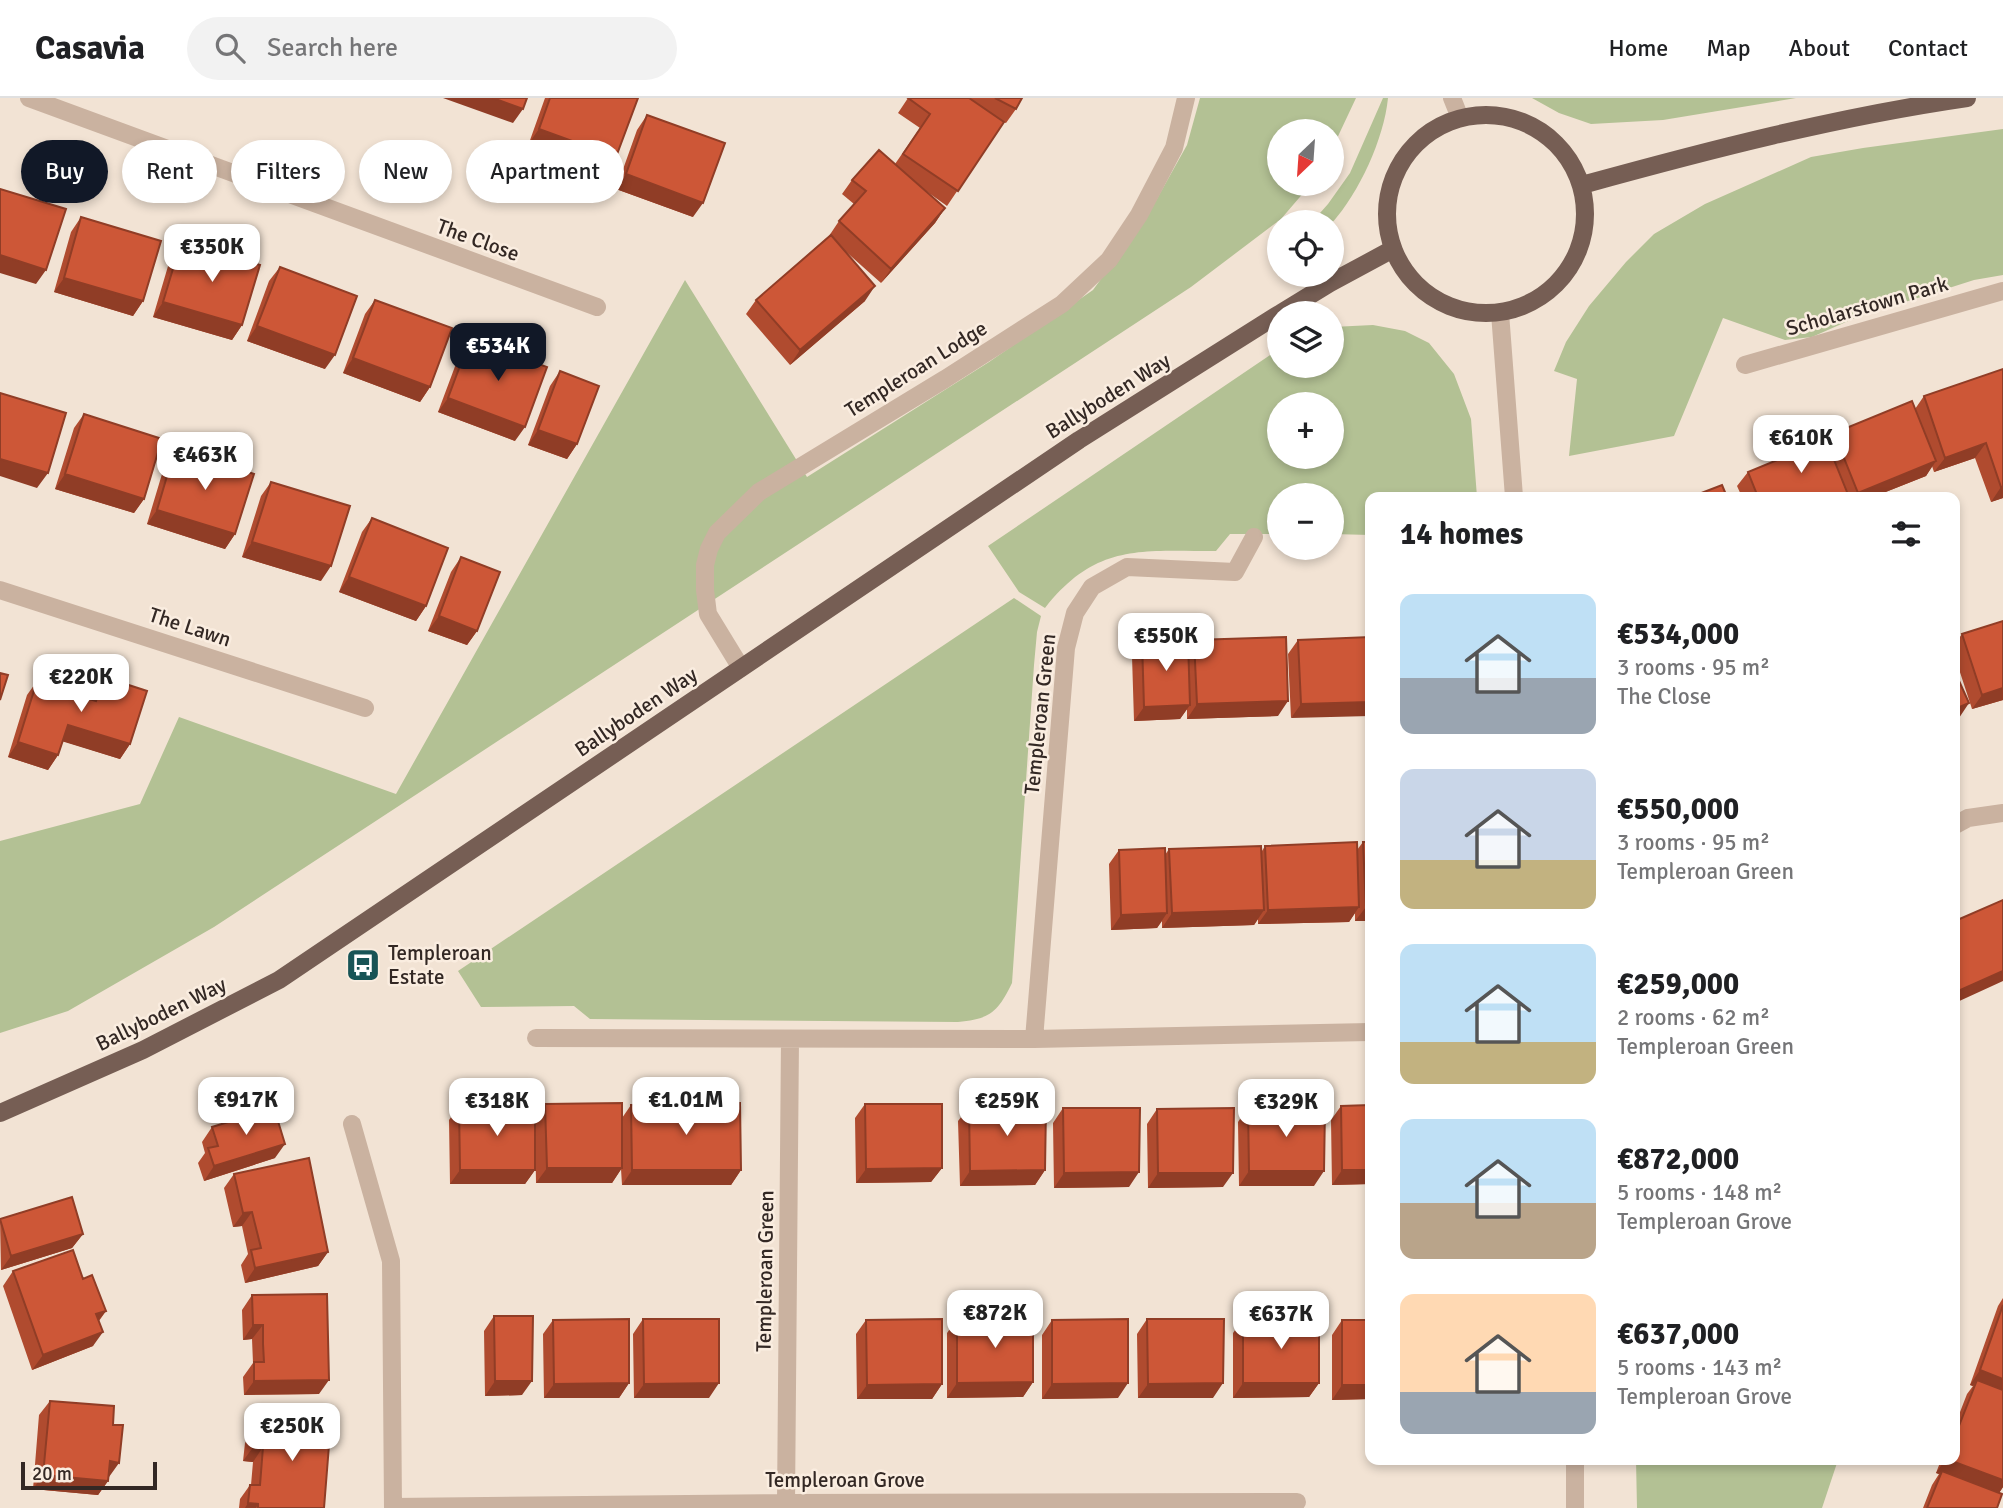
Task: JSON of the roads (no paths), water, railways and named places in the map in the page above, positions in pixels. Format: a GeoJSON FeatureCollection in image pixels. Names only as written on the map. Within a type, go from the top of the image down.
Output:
{"type":"FeatureCollection","features":[{"type":"Feature","properties":{"kind":"main road"},"geometry":{"type":"LineString","coordinates":[[1581,185],[1817,125],[1967,98]]}},
{"type":"Feature","properties":{"kind":"main road"},"geometry":{"type":"LineString","coordinates":[[1498,116],[1529,125],[1556,144],[1581,185],[1585,224],[1579,248],[1569,269],[1553,287],[1534,301],[1500,313],[1470,312],[1431,296],[1405,272],[1393,249],[1387,219],[1388,200],[1394,177],[1406,156],[1422,139],[1460,118],[1498,116]]}},
{"type":"Feature","properties":{"kind":"main road","name":"Ballyboden Way"},"geometry":{"type":"LineString","coordinates":[[1301,301],[1393,249]]}},
{"type":"Feature","properties":{"kind":"main road","name":"Ballyboden Way"},"geometry":{"type":"LineString","coordinates":[[0,1113],[143,1051],[279,980],[1079,440],[1267,322]]}},
{"type":"Feature","properties":{"kind":"street","name":"The Close"},"geometry":{"type":"LineString","coordinates":[[29,98],[597,307]]}},
{"type":"Feature","properties":{"kind":"street","name":"Templeroan Lodge"},"geometry":{"type":"LineString","coordinates":[[741,667],[708,614],[705,565],[717,533],[760,492],[1062,304],[1110,260],[1139,215],[1174,148],[1186,98]]}},
{"type":"Feature","properties":{"kind":"street"},"geometry":{"type":"LineString","coordinates":[[1452,98],[1460,118]]}},
{"type":"Feature","properties":{"kind":"street","name":"Scholarstown Park"},"geometry":{"type":"LineString","coordinates":[[1745,365],[2003,291]]}},
{"type":"Feature","properties":{"kind":"street"},"geometry":{"type":"LineString","coordinates":[[1500,313],[1514,492]]}},
{"type":"Feature","properties":{"kind":"street","name":"Templeroan Green"},"geometry":{"type":"LineString","coordinates":[[1034,1039],[1066,648],[1075,614],[1092,587],[1127,567],[1235,572],[1254,537]]}},
{"type":"Feature","properties":{"kind":"street","name":"The Lawn"},"geometry":{"type":"LineString","coordinates":[[0,590],[365,708]]}},
{"type":"Feature","properties":{"kind":"street"},"geometry":{"type":"LineString","coordinates":[[1960,822],[1968,818],[2003,813]]}},
{"type":"Feature","properties":{"kind":"street"},"geometry":{"type":"LineString","coordinates":[[536,1038],[1034,1039],[1365,1032]]}},
{"type":"Feature","properties":{"kind":"street","name":"Templeroan Green"},"geometry":{"type":"LineString","coordinates":[[786,1503],[790,1039]]}},
{"type":"Feature","properties":{"kind":"street"},"geometry":{"type":"LineString","coordinates":[[352,1124],[391,1261],[393,1507]]}},
{"type":"Feature","properties":{"kind":"street"},"geometry":{"type":"LineString","coordinates":[[1575,1465],[1575,1508]]}},
{"type":"Feature","properties":{"kind":"street","name":"Templeroan Grove"},"geometry":{"type":"LineString","coordinates":[[393,1507],[1297,1502]]}},
{"type":"Feature","properties":{"kind":"place","name":"Templeroan Estate"},"geometry":{"type":"Point","coordinates":[363,965]}}]}
